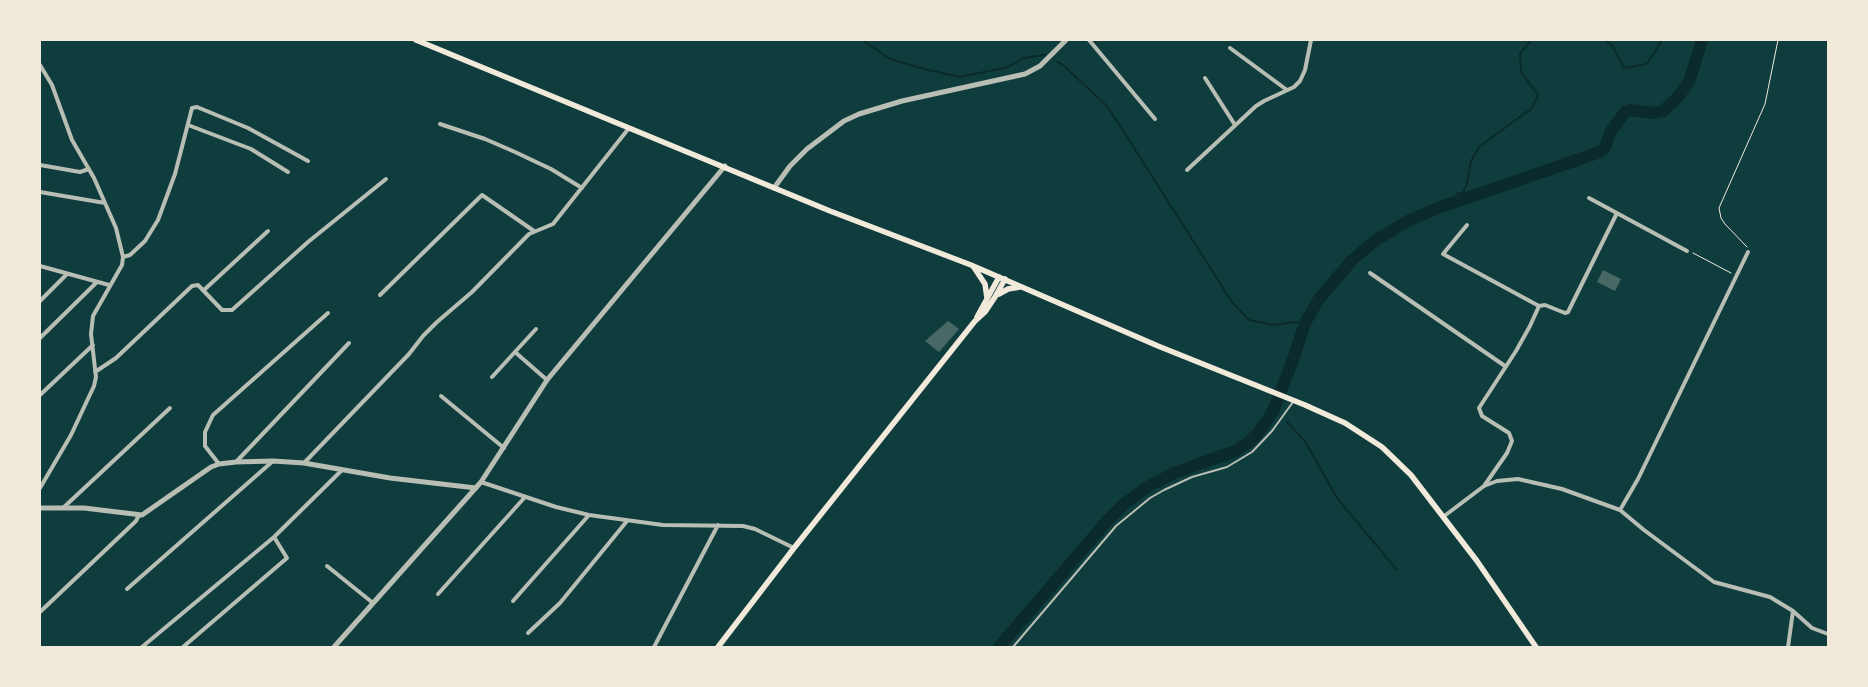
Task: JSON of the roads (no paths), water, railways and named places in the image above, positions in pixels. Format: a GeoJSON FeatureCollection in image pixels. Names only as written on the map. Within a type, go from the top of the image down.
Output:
{"type":"FeatureCollection","features":[{"type":"Feature","properties":{"kind":"main road"},"geometry":{"type":"LineString","coordinates":[[416,40],[725,166],[774,188],[1023,286],[1158,346],[1345,423],[1377,443],[1403,466],[1482,568],[1536,647]]}},
{"type":"Feature","properties":{"kind":"main road"},"geometry":{"type":"LineString","coordinates":[[971,265],[986,284],[987,298]]}},
{"type":"Feature","properties":{"kind":"main road"},"geometry":{"type":"LineString","coordinates":[[996,298],[1002,278]]}},
{"type":"Feature","properties":{"kind":"main road"},"geometry":{"type":"LineString","coordinates":[[975,321],[987,298],[1002,278]]}},
{"type":"Feature","properties":{"kind":"main road"},"geometry":{"type":"LineString","coordinates":[[718,647],[794,548],[975,321],[996,298],[1008,289],[1023,286]]}},
{"type":"Feature","properties":{"kind":"street"},"geometry":{"type":"LineString","coordinates":[[774,188],[790,166],[807,149],[844,121],[859,114],[894,103],[1025,74],[1040,66],[1066,40]]}},
{"type":"Feature","properties":{"kind":"street"},"geometry":{"type":"LineString","coordinates":[[1089,40],[1155,119]]}},
{"type":"Feature","properties":{"kind":"street"},"geometry":{"type":"LineString","coordinates":[[1187,170],[1264,101],[1287,90],[1300,81],[1305,70],[1311,40]]}},
{"type":"Feature","properties":{"kind":"street"},"geometry":{"type":"LineString","coordinates":[[1230,48],[1287,90]]}},
{"type":"Feature","properties":{"kind":"street"},"geometry":{"type":"LineString","coordinates":[[40,65],[52,85],[70,134],[105,203],[118,235],[123,257],[122,265],[93,316],[91,328],[96,381],[71,435],[40,488]]}},
{"type":"Feature","properties":{"kind":"street"},"geometry":{"type":"LineString","coordinates":[[1205,78],[1235,125]]}},
{"type":"Feature","properties":{"kind":"street"},"geometry":{"type":"LineString","coordinates":[[123,257],[130,256],[144,241],[158,220],[175,174],[190,110],[197,107],[248,128],[308,161]]}},
{"type":"Feature","properties":{"kind":"street"},"geometry":{"type":"LineString","coordinates":[[440,124],[484,139],[533,160],[582,188]]}},
{"type":"Feature","properties":{"kind":"street"},"geometry":{"type":"LineString","coordinates":[[188,125],[246,146],[288,172]]}},
{"type":"Feature","properties":{"kind":"street"},"geometry":{"type":"LineString","coordinates":[[304,462],[409,354],[430,329],[472,292],[534,231],[553,224],[629,128]]}},
{"type":"Feature","properties":{"kind":"street"},"geometry":{"type":"LineString","coordinates":[[40,165],[80,172],[89,169]]}},
{"type":"Feature","properties":{"kind":"street"},"geometry":{"type":"LineString","coordinates":[[334,647],[481,482],[547,380],[725,166]]}},
{"type":"Feature","properties":{"kind":"street"},"geometry":{"type":"LineString","coordinates":[[95,372],[116,358],[192,286],[198,285],[222,310],[232,310],[308,242],[386,178]]}},
{"type":"Feature","properties":{"kind":"street"},"geometry":{"type":"LineString","coordinates":[[40,192],[105,203]]}},
{"type":"Feature","properties":{"kind":"street"},"geometry":{"type":"LineString","coordinates":[[380,295],[482,195],[534,231]]}},
{"type":"Feature","properties":{"kind":"street"},"geometry":{"type":"LineString","coordinates":[[1589,198],[1687,251]]}},
{"type":"Feature","properties":{"kind":"street"},"geometry":{"type":"LineString","coordinates":[[1468,225],[1443,254],[1539,306],[1545,305],[1564,313],[1568,312],[1617,213]]}},
{"type":"Feature","properties":{"kind":"street"},"geometry":{"type":"LineString","coordinates":[[204,290],[268,231]]}},
{"type":"Feature","properties":{"kind":"street"},"geometry":{"type":"LineString","coordinates":[[1620,510],[1638,479],[1748,252]]}},
{"type":"Feature","properties":{"kind":"street"},"geometry":{"type":"LineString","coordinates":[[40,266],[109,285]]}},
{"type":"Feature","properties":{"kind":"street"},"geometry":{"type":"LineString","coordinates":[[1370,273],[1505,366]]}},
{"type":"Feature","properties":{"kind":"street"},"geometry":{"type":"LineString","coordinates":[[40,301],[67,274]]}},
{"type":"Feature","properties":{"kind":"street"},"geometry":{"type":"LineString","coordinates":[[40,338],[97,282]]}},
{"type":"Feature","properties":{"kind":"street"},"geometry":{"type":"LineString","coordinates":[[1443,517],[1484,486],[1512,444],[1510,435],[1482,416],[1479,408],[1530,326],[1539,306]]}},
{"type":"Feature","properties":{"kind":"street"},"geometry":{"type":"LineString","coordinates":[[219,464],[207,450],[204,439],[205,432],[213,415],[328,313]]}},
{"type":"Feature","properties":{"kind":"street"},"geometry":{"type":"LineString","coordinates":[[492,377],[536,328]]}},
{"type":"Feature","properties":{"kind":"street"},"geometry":{"type":"LineString","coordinates":[[236,462],[349,343]]}},
{"type":"Feature","properties":{"kind":"street"},"geometry":{"type":"LineString","coordinates":[[40,395],[92,345]]}},
{"type":"Feature","properties":{"kind":"street"},"geometry":{"type":"LineString","coordinates":[[515,352],[547,380]]}},
{"type":"Feature","properties":{"kind":"street"},"geometry":{"type":"LineString","coordinates":[[441,396],[504,448]]}},
{"type":"Feature","properties":{"kind":"street"},"geometry":{"type":"LineString","coordinates":[[63,508],[170,408]]}},
{"type":"Feature","properties":{"kind":"street"},"geometry":{"type":"LineString","coordinates":[[127,589],[273,461]]}},
{"type":"Feature","properties":{"kind":"street"},"geometry":{"type":"LineString","coordinates":[[40,508],[105,510],[138,515],[145,513],[201,473],[219,464],[236,462],[304,462],[342,470],[476,488]]}},
{"type":"Feature","properties":{"kind":"street"},"geometry":{"type":"LineString","coordinates":[[142,647],[274,537],[342,470]]}},
{"type":"Feature","properties":{"kind":"street"},"geometry":{"type":"LineString","coordinates":[[1484,486],[1508,479],[1534,482],[1562,489],[1620,510],[1706,578],[1770,597],[1793,612],[1812,628],[1828,634]]}},
{"type":"Feature","properties":{"kind":"street"},"geometry":{"type":"LineString","coordinates":[[481,482],[589,515],[663,524],[743,526],[794,548]]}},
{"type":"Feature","properties":{"kind":"street"},"geometry":{"type":"LineString","coordinates":[[438,594],[525,497]]}},
{"type":"Feature","properties":{"kind":"street"},"geometry":{"type":"LineString","coordinates":[[40,612],[136,520],[138,515]]}},
{"type":"Feature","properties":{"kind":"street"},"geometry":{"type":"LineString","coordinates":[[513,601],[589,515]]}},
{"type":"Feature","properties":{"kind":"street"},"geometry":{"type":"LineString","coordinates":[[528,633],[560,603],[627,521]]}},
{"type":"Feature","properties":{"kind":"street"},"geometry":{"type":"LineString","coordinates":[[654,647],[718,525]]}},
{"type":"Feature","properties":{"kind":"street"},"geometry":{"type":"LineString","coordinates":[[183,647],[287,558],[274,537]]}},
{"type":"Feature","properties":{"kind":"street"},"geometry":{"type":"LineString","coordinates":[[327,566],[373,603]]}},
{"type":"Feature","properties":{"kind":"street"},"geometry":{"type":"LineString","coordinates":[[1788,647],[1793,612]]}},
{"type":"Feature","properties":{"kind":"lane"},"geometry":{"type":"LineString","coordinates":[[1013,647],[1116,526],[1150,498],[1164,490],[1192,477],[1226,467],[1252,452],[1272,431],[1294,401]]}},
{"type":"Feature","properties":{"kind":"waterway"},"geometry":{"type":"LineString","coordinates":[[862,40],[890,59],[960,77],[1008,67],[1024,58],[1045,55]]}},
{"type":"Feature","properties":{"kind":"waterway"},"geometry":{"type":"LineString","coordinates":[[1457,193],[1463,193],[1471,161],[1479,147],[1532,108],[1538,95],[1521,72],[1520,54],[1531,40]]}},
{"type":"Feature","properties":{"kind":"waterway"},"geometry":{"type":"LineString","coordinates":[[1605,40],[1613,47],[1624,68],[1647,64],[1662,40]]}},
{"type":"Feature","properties":{"kind":"waterway"},"geometry":{"type":"LineString","coordinates":[[999,647],[1107,521],[1124,504],[1147,487],[1174,473],[1235,451],[1248,443],[1259,432],[1273,411],[1305,323],[1319,299],[1352,260],[1376,240],[1408,221],[1438,208],[1600,152],[1604,149],[1611,131],[1625,112],[1630,110],[1654,113],[1663,111],[1677,98],[1689,82],[1702,40]]}},
{"type":"Feature","properties":{"kind":"waterway"},"geometry":{"type":"LineString","coordinates":[[1057,62],[1062,64],[1108,107],[1232,302],[1249,320],[1274,325],[1292,322],[1305,323]]}},
{"type":"Feature","properties":{"kind":"waterway"},"geometry":{"type":"LineString","coordinates":[[1273,411],[1278,414]]}},
{"type":"Feature","properties":{"kind":"waterway"},"geometry":{"type":"LineString","coordinates":[[1287,422],[1305,441],[1337,498],[1397,570]]}}]}
